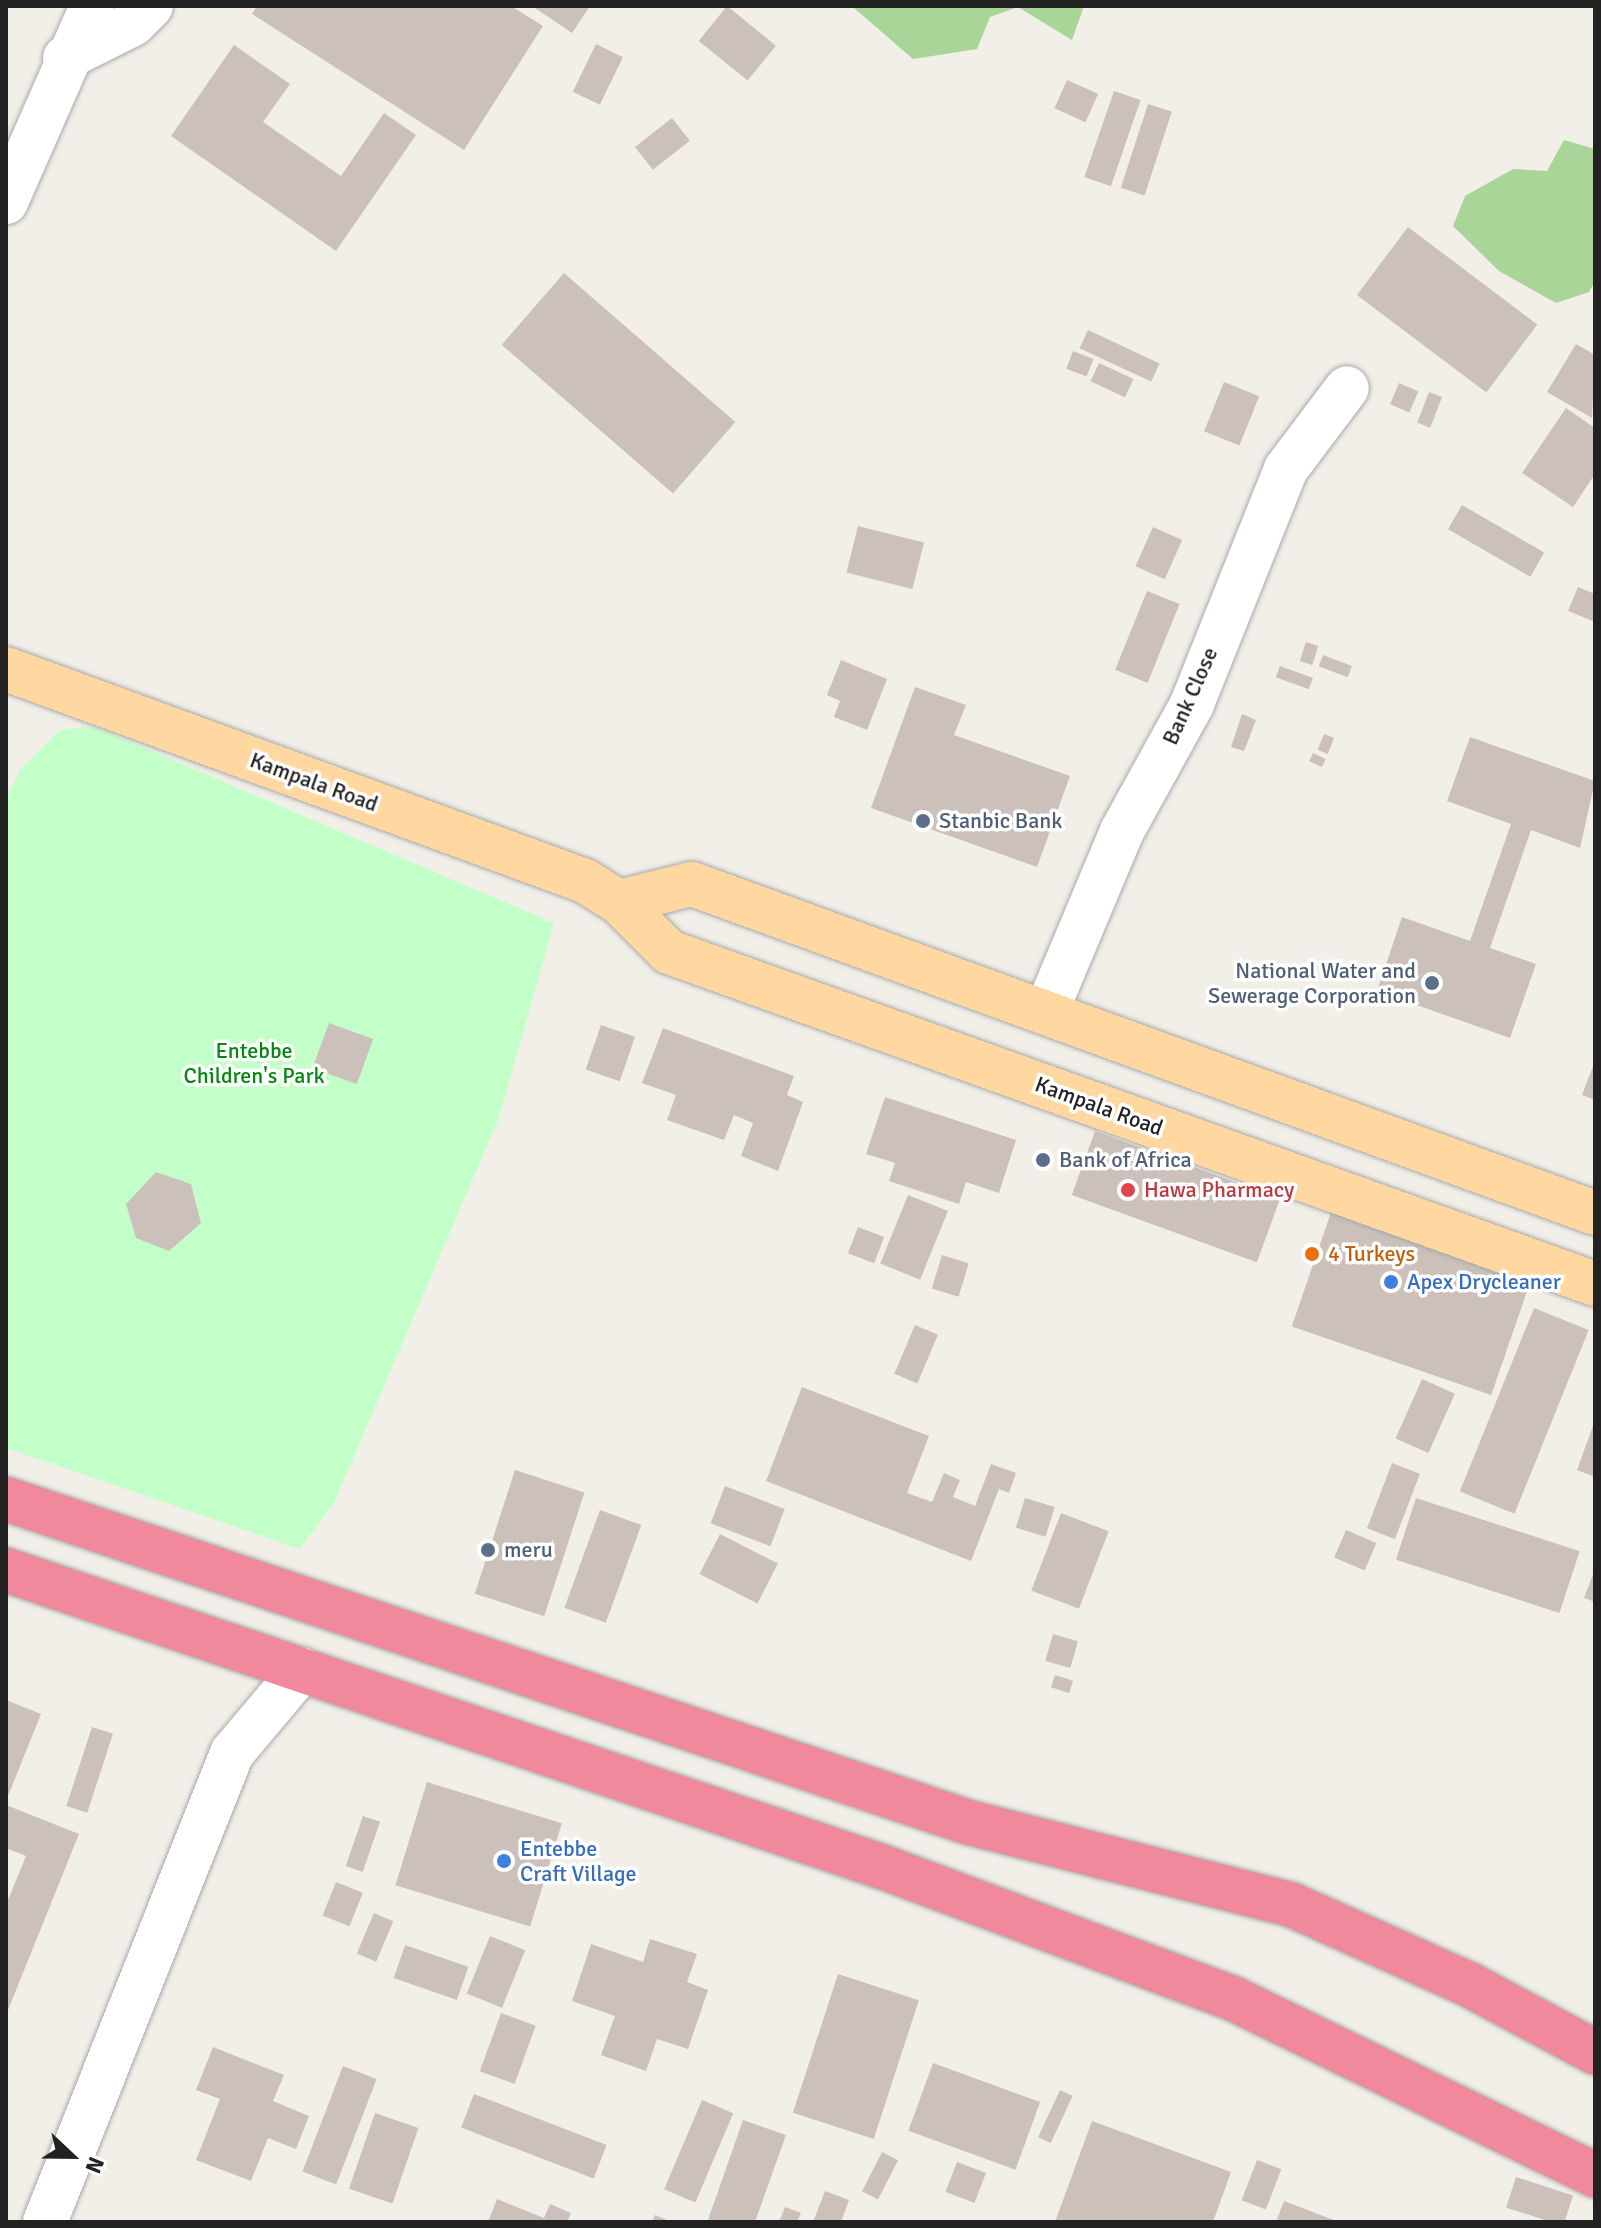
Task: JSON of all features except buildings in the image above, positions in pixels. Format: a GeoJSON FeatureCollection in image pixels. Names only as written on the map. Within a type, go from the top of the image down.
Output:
{"type":"FeatureCollection","features":[{"type":"Feature","properties":{"kind":"highway"},"geometry":{"type":"LineString","coordinates":[[6,1499],[971,1823],[1292,1905],[1468,1984],[1595,2052]]}},
{"type":"Feature","properties":{"kind":"highway"},"geometry":{"type":"LineString","coordinates":[[6,1570],[883,1867],[1234,1999],[1595,2175]]}},
{"type":"Feature","properties":{"kind":"main road","name":"Kampala Road"},"geometry":{"type":"LineString","coordinates":[[6,671],[585,881],[619,902],[669,952],[1595,1284]]}},
{"type":"Feature","properties":{"kind":"main road"},"geometry":{"type":"LineString","coordinates":[[619,902],[692,884],[1595,1213]]}},
{"type":"Feature","properties":{"kind":"street"},"geometry":{"type":"LineString","coordinates":[[6,202],[65,58],[92,6]]}},
{"type":"Feature","properties":{"kind":"street"},"geometry":{"type":"LineString","coordinates":[[65,58],[133,24],[151,6]]}},
{"type":"Feature","properties":{"kind":"street","name":"Bank Close"},"geometry":{"type":"LineString","coordinates":[[1046,1012],[1122,831],[1192,704],[1286,469],[1347,388]]}},
{"type":"Feature","properties":{"kind":"street"},"geometry":{"type":"LineString","coordinates":[[45,2222],[232,1753],[302,1670]]}},
{"type":"Feature","properties":{"kind":"green space"},"geometry":{"type":"Polygon","coordinates":[[[1084,6],[1072,40],[1018,7],[990,17],[977,49],[913,59],[854,8],[1084,6]]]}},
{"type":"Feature","properties":{"kind":"green space"},"geometry":{"type":"Polygon","coordinates":[[[1564,140],[1595,149],[1595,281],[1589,292],[1556,303],[1499,271],[1453,226],[1465,196],[1513,169],[1547,171],[1564,140]]]}},
{"type":"Feature","properties":{"kind":"green space","name":"Entebbe Children's Park"},"geometry":{"type":"Polygon","coordinates":[[[93,726],[554,923],[499,1118],[335,1501],[300,1549],[6,1448],[6,800],[20,769],[61,730],[93,726]]]}},
{"type":"Feature","properties":{"kind":"place","name":"Stanbic Bank"},"geometry":{"type":"Point","coordinates":[923,821]}},
{"type":"Feature","properties":{"kind":"place","name":"National Water and Sewerage Corporation"},"geometry":{"type":"Point","coordinates":[1432,983]}},
{"type":"Feature","properties":{"kind":"place","name":"Bank of Africa"},"geometry":{"type":"Point","coordinates":[1043,1160]}},
{"type":"Feature","properties":{"kind":"place","name":"Hawa Pharmacy"},"geometry":{"type":"Point","coordinates":[1128,1190]}},
{"type":"Feature","properties":{"kind":"place","name":"4 Turkeys"},"geometry":{"type":"Point","coordinates":[1312,1254]}},
{"type":"Feature","properties":{"kind":"place","name":"Apex Drycleaner"},"geometry":{"type":"Point","coordinates":[1391,1282]}},
{"type":"Feature","properties":{"kind":"place","name":"meru"},"geometry":{"type":"Point","coordinates":[488,1550]}},
{"type":"Feature","properties":{"kind":"place","name":"Entebbe Craft Village"},"geometry":{"type":"Point","coordinates":[504,1861]}}]}
